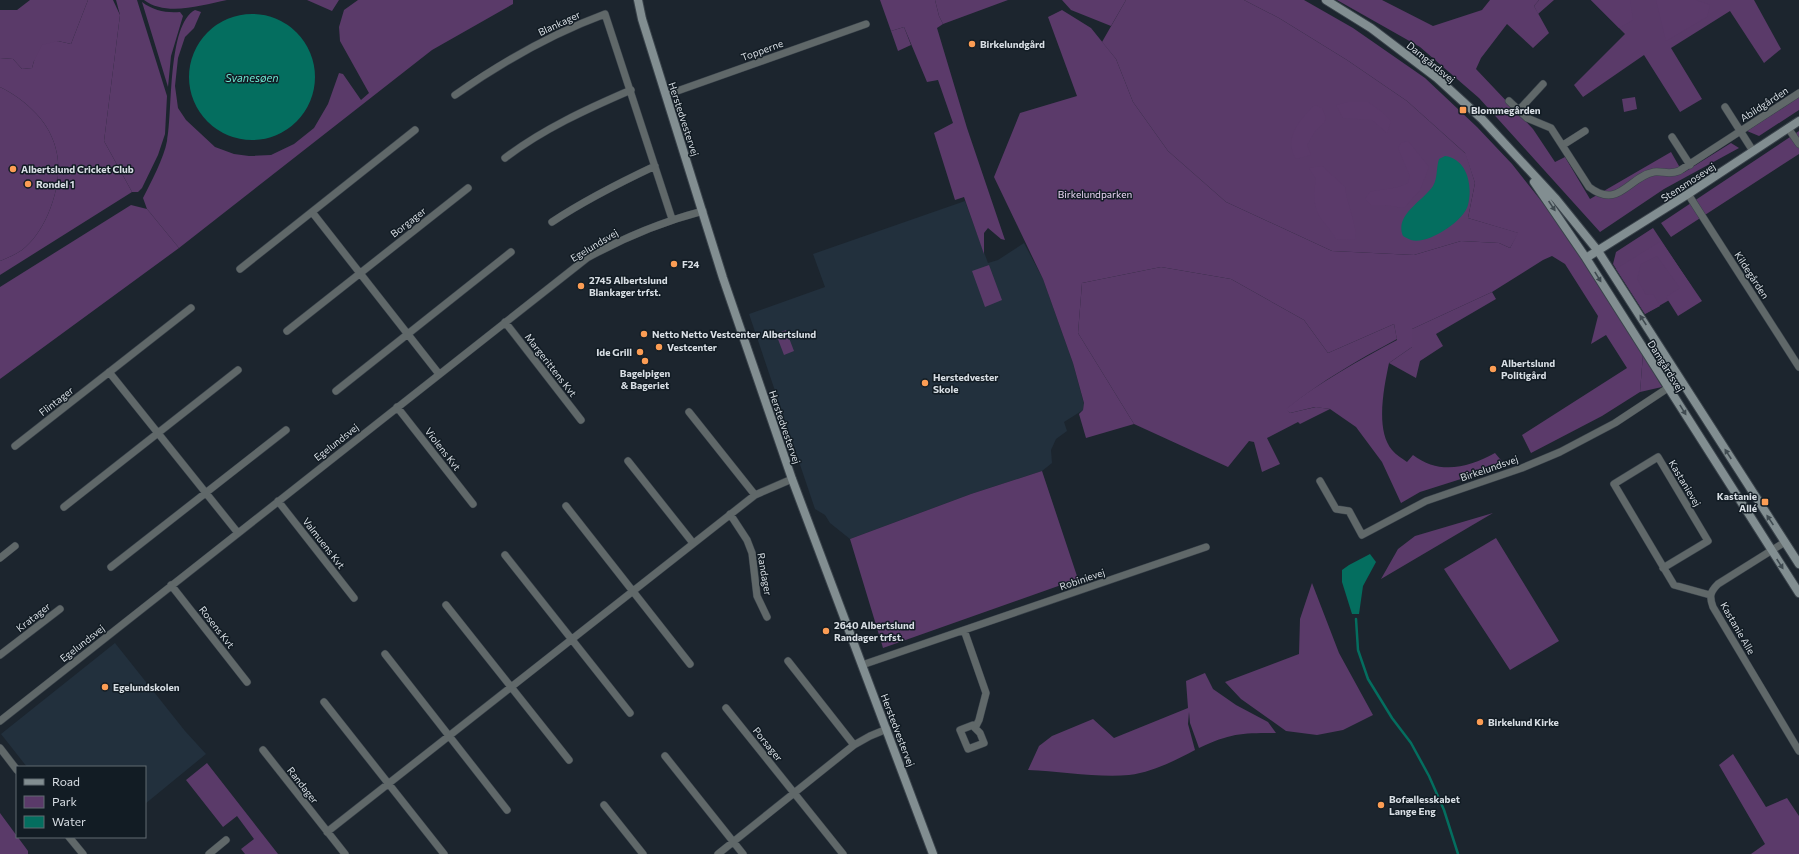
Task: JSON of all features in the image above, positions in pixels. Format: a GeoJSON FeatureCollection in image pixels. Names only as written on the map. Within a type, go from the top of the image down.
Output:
{"type":"FeatureCollection","features":[{"type":"Feature","properties":{"kind":"street","name":"Herstedvestervej"},"geometry":{"type":"LineString","coordinates":[[638,0],[723,278],[792,479],[933,854]]}},
{"type":"Feature","properties":{"kind":"street","name":"Damgårdsvej"},"geometry":{"type":"LineString","coordinates":[[1326,0],[1371,28],[1437,78],[1482,119],[1556,199],[1598,251],[1799,564]]}},
{"type":"Feature","properties":{"kind":"street","name":"Blankager"},"geometry":{"type":"LineString","coordinates":[[455,95],[494,68],[530,48],[565,30],[605,14],[672,218]]}},
{"type":"Feature","properties":{"kind":"street","name":"Topperne"},"geometry":{"type":"LineString","coordinates":[[666,95],[866,24]]}},
{"type":"Feature","properties":{"kind":"street"},"geometry":{"type":"LineString","coordinates":[[1519,110],[1543,84]]}},
{"type":"Feature","properties":{"kind":"street"},"geometry":{"type":"LineString","coordinates":[[505,158],[528,142],[570,118],[631,90]]}},
{"type":"Feature","properties":{"kind":"street","name":"Abildgården"},"geometry":{"type":"LineString","coordinates":[[1740,131],[1799,93]]}},
{"type":"Feature","properties":{"kind":"street"},"geometry":{"type":"LineString","coordinates":[[1509,101],[1527,118],[1551,128],[1589,187],[1596,192],[1606,195],[1616,194],[1647,175],[1655,172],[1671,174],[1679,172],[1740,131]]}},
{"type":"Feature","properties":{"kind":"street","name":"Abildgården"},"geometry":{"type":"LineString","coordinates":[[1725,106],[1753,151]]}},
{"type":"Feature","properties":{"kind":"street","name":"Stensmosevej"},"geometry":{"type":"LineString","coordinates":[[1586,258],[1688,194],[1799,121]]}},
{"type":"Feature","properties":{"kind":"street"},"geometry":{"type":"LineString","coordinates":[[1788,128],[1798,142]]}},
{"type":"Feature","properties":{"kind":"street"},"geometry":{"type":"LineString","coordinates":[[240,269],[415,130]]}},
{"type":"Feature","properties":{"kind":"street"},"geometry":{"type":"LineString","coordinates":[[1563,146],[1585,131]]}},
{"type":"Feature","properties":{"kind":"street"},"geometry":{"type":"LineString","coordinates":[[1672,136],[1690,165]]}},
{"type":"Feature","properties":{"kind":"street","name":"Damgårdsvej"},"geometry":{"type":"LineString","coordinates":[[1513,151],[1586,258],[1799,593]]}},
{"type":"Feature","properties":{"kind":"street"},"geometry":{"type":"LineString","coordinates":[[552,222],[578,205],[616,184],[656,166]]}},
{"type":"Feature","properties":{"kind":"street","name":"Borgager"},"geometry":{"type":"LineString","coordinates":[[287,331],[468,188]]}},
{"type":"Feature","properties":{"kind":"street","name":"Kildegården"},"geometry":{"type":"LineString","coordinates":[[1688,194],[1799,367]]}},
{"type":"Feature","properties":{"kind":"street","name":"Egelundsvej"},"geometry":{"type":"LineString","coordinates":[[0,721],[587,258],[634,234],[672,218],[703,211]]}},
{"type":"Feature","properties":{"kind":"street"},"geometry":{"type":"LineString","coordinates":[[312,212],[439,374]]}},
{"type":"Feature","properties":{"kind":"street"},"geometry":{"type":"LineString","coordinates":[[336,390],[511,252]]}},
{"type":"Feature","properties":{"kind":"street","name":"Flintager"},"geometry":{"type":"LineString","coordinates":[[15,446],[191,308]]}},
{"type":"Feature","properties":{"kind":"street","name":"Margerittens Kvt"},"geometry":{"type":"LineString","coordinates":[[505,322],[581,420]]}},
{"type":"Feature","properties":{"kind":"street"},"geometry":{"type":"LineString","coordinates":[[64,507],[238,370]]}},
{"type":"Feature","properties":{"kind":"street"},"geometry":{"type":"LineString","coordinates":[[109,372],[205,494],[238,533]]}},
{"type":"Feature","properties":{"kind":"street","name":"Birkelundsvej"},"geometry":{"type":"LineString","coordinates":[[1320,481],[1336,509],[1348,511],[1362,534],[1426,500],[1518,469],[1560,452],[1614,423],[1680,380]]}},
{"type":"Feature","properties":{"kind":"street","name":"Violens Kvt"},"geometry":{"type":"LineString","coordinates":[[397,407],[473,504]]}},
{"type":"Feature","properties":{"kind":"street"},"geometry":{"type":"LineString","coordinates":[[690,412],[755,495]]}},
{"type":"Feature","properties":{"kind":"street"},"geometry":{"type":"LineString","coordinates":[[111,568],[286,430]]}},
{"type":"Feature","properties":{"kind":"street","name":"Kastanievej"},"geometry":{"type":"LineString","coordinates":[[1663,568],[1708,542],[1658,457],[1614,484],[1663,568],[1674,585],[1710,595]]}},
{"type":"Feature","properties":{"kind":"street"},"geometry":{"type":"LineString","coordinates":[[628,461],[693,543]]}},
{"type":"Feature","properties":{"kind":"street"},"geometry":{"type":"LineString","coordinates":[[327,832],[755,495],[792,479]]}},
{"type":"Feature","properties":{"kind":"street","name":"Valmuens Kvt"},"geometry":{"type":"LineString","coordinates":[[278,501],[354,598]]}},
{"type":"Feature","properties":{"kind":"street"},"geometry":{"type":"LineString","coordinates":[[566,506],[690,664]]}},
{"type":"Feature","properties":{"kind":"street","name":"Randager"},"geometry":{"type":"LineString","coordinates":[[730,514],[748,540],[752,553],[757,596],[768,617]]}},
{"type":"Feature","properties":{"kind":"street","name":"Kastanie Alle"},"geometry":{"type":"LineString","coordinates":[[1785,542],[1718,584],[1710,595],[1713,607],[1799,751]]}},
{"type":"Feature","properties":{"kind":"street"},"geometry":{"type":"LineString","coordinates":[[0,558],[15,546]]}},
{"type":"Feature","properties":{"kind":"street","name":"Robinievej"},"geometry":{"type":"LineString","coordinates":[[862,665],[1206,547]]}},
{"type":"Feature","properties":{"kind":"street"},"geometry":{"type":"LineString","coordinates":[[505,555],[630,712]]}},
{"type":"Feature","properties":{"kind":"street","name":"Rosens Kvt"},"geometry":{"type":"LineString","coordinates":[[171,585],[247,682]]}},
{"type":"Feature","properties":{"kind":"street"},"geometry":{"type":"LineString","coordinates":[[446,605],[569,760]]}},
{"type":"Feature","properties":{"kind":"street","name":"Kratager"},"geometry":{"type":"LineString","coordinates":[[0,656],[60,609]]}},
{"type":"Feature","properties":{"kind":"street"},"geometry":{"type":"LineString","coordinates":[[964,630],[986,693],[979,720],[975,728]]}},
{"type":"Feature","properties":{"kind":"street"},"geometry":{"type":"LineString","coordinates":[[385,654],[507,810]]}},
{"type":"Feature","properties":{"kind":"street"},"geometry":{"type":"LineString","coordinates":[[788,661],[854,745]]}},
{"type":"Feature","properties":{"kind":"street"},"geometry":{"type":"LineString","coordinates":[[324,702],[444,854]]}},
{"type":"Feature","properties":{"kind":"street","name":"Porsager"},"geometry":{"type":"LineString","coordinates":[[726,708],[843,854]]}},
{"type":"Feature","properties":{"kind":"street"},"geometry":{"type":"LineString","coordinates":[[718,854],[854,745],[887,729]]}},
{"type":"Feature","properties":{"kind":"street"},"geometry":{"type":"LineString","coordinates":[[0,748],[16,769]]}},
{"type":"Feature","properties":{"kind":"street","name":"Randager"},"geometry":{"type":"LineString","coordinates":[[263,750],[345,854]]}},
{"type":"Feature","properties":{"kind":"street"},"geometry":{"type":"LineString","coordinates":[[665,756],[742,854]]}},
{"type":"Feature","properties":{"kind":"street"},"geometry":{"type":"LineString","coordinates":[[604,805],[643,854]]}},
{"type":"Feature","properties":{"kind":"street"},"geometry":{"type":"LineString","coordinates":[[70,838],[82,853]]}},
{"type":"Feature","properties":{"kind":"street"},"geometry":{"type":"LineString","coordinates":[[209,854],[226,840]]}},
{"type":"Feature","properties":{"kind":"shaded area","name":"Herstedvester Skole"},"geometry":{"type":"Polygon","coordinates":[[[965,201],[988,263],[998,260],[1024,243],[1043,279],[1073,363],[1084,404],[1083,410],[1064,422],[1067,431],[1056,439],[1051,450],[1052,463],[1042,471],[971,494],[850,539],[830,523],[825,515],[815,509],[749,314],[825,287],[813,254],[965,201]]]}},
{"type":"Feature","properties":{"kind":"shaded area","name":"Egelundskolen"},"geometry":{"type":"Polygon","coordinates":[[[115,643],[185,731],[206,754],[146,803],[146,766],[26,766],[1,734],[115,643]]]}},
{"type":"Feature","properties":{"kind":"green space"},"geometry":{"type":"Polygon","coordinates":[[[30,0],[88,0],[71,44],[58,41],[34,61],[32,68],[22,69],[13,59],[0,58],[0,10],[17,10],[30,0]]]}},
{"type":"Feature","properties":{"kind":"green space"},"geometry":{"type":"Polygon","coordinates":[[[88,0],[113,0],[120,15],[104,141],[132,192],[0,275],[0,261],[14,255],[31,242],[46,219],[55,193],[58,179],[58,166],[54,143],[50,132],[44,123],[28,106],[10,92],[0,87],[0,58],[13,59],[22,69],[32,68],[42,45],[58,41],[71,44],[88,0]]]}},
{"type":"Feature","properties":{"kind":"green space"},"geometry":{"type":"Polygon","coordinates":[[[116,0],[137,0],[167,96],[165,134],[158,155],[142,188],[138,192],[132,192],[104,141],[120,15],[116,0]]]}},
{"type":"Feature","properties":{"kind":"green space"},"geometry":{"type":"Polygon","coordinates":[[[144,0],[227,0],[195,7],[174,9],[153,5],[144,0]]]}},
{"type":"Feature","properties":{"kind":"green space"},"geometry":{"type":"Polygon","coordinates":[[[307,0],[339,0],[332,11],[307,0]]]}},
{"type":"Feature","properties":{"kind":"green space"},"geometry":{"type":"Polygon","coordinates":[[[358,0],[513,0],[513,4],[432,50],[179,248],[147,209],[143,198],[157,170],[167,141],[175,50],[186,19],[195,10],[201,12],[194,28],[185,37],[178,58],[175,86],[178,108],[186,120],[215,147],[234,154],[249,156],[271,155],[294,144],[314,128],[328,104],[339,73],[343,74],[361,100],[369,93],[340,41],[339,27],[344,10],[358,0]]]}},
{"type":"Feature","properties":{"kind":"green space"},"geometry":{"type":"Polygon","coordinates":[[[880,0],[935,0],[939,16],[943,24],[937,28],[967,128],[1005,240],[1001,239],[988,228],[984,233],[984,254],[964,197],[955,200],[934,133],[953,123],[938,80],[927,82],[904,27],[891,31],[880,0]]]}},
{"type":"Feature","properties":{"kind":"green space"},"geometry":{"type":"Polygon","coordinates":[[[935,0],[1008,0],[943,24],[939,16],[935,0]]]}},
{"type":"Feature","properties":{"kind":"green space"},"geometry":{"type":"Polygon","coordinates":[[[1062,0],[1126,0],[1111,26],[1071,10],[1062,0]]]}},
{"type":"Feature","properties":{"kind":"green space"},"geometry":{"type":"Polygon","coordinates":[[[1126,0],[1244,0],[1279,18],[1347,60],[1407,101],[1466,154],[1475,183],[1468,218],[1519,233],[1510,248],[1499,243],[1461,241],[1414,255],[1332,251],[1226,202],[1168,151],[1133,102],[1116,59],[1102,42],[1126,0]]]}},
{"type":"Feature","properties":{"kind":"green space","name":"Birkelundparken"},"geometry":{"type":"Polygon","coordinates":[[[1244,0],[1304,0],[1353,28],[1425,78],[1477,127],[1512,164],[1558,222],[1643,354],[1640,392],[1602,416],[1531,453],[1522,435],[1627,368],[1606,335],[1591,344],[1598,316],[1565,264],[1552,256],[1543,260],[1492,292],[1412,329],[1412,347],[1389,363],[1383,396],[1382,420],[1387,442],[1395,453],[1407,462],[1413,455],[1433,465],[1454,467],[1474,462],[1495,453],[1505,465],[1420,492],[1401,503],[1382,462],[1356,427],[1330,409],[1315,407],[1290,413],[1286,409],[1326,380],[1397,340],[1394,324],[1328,353],[1304,320],[1231,279],[1161,267],[1082,283],[1078,333],[1134,424],[1086,438],[1079,414],[1083,410],[1084,403],[1073,363],[1043,279],[994,177],[1020,113],[1077,96],[1048,17],[1062,10],[1091,28],[1116,59],[1133,102],[1168,151],[1226,202],[1332,251],[1414,255],[1461,241],[1499,243],[1510,248],[1518,233],[1468,218],[1475,183],[1465,153],[1407,101],[1347,60],[1279,18],[1244,0]]]}},
{"type":"Feature","properties":{"kind":"green space"},"geometry":{"type":"Polygon","coordinates":[[[1337,0],[1382,0],[1433,26],[1482,10],[1490,0],[1539,0],[1534,6],[1549,33],[1533,48],[1507,24],[1481,58],[1476,69],[1533,129],[1555,162],[1565,157],[1590,199],[1671,152],[1683,173],[1731,143],[1739,148],[1664,189],[1600,232],[1479,98],[1420,47],[1337,0]]]}},
{"type":"Feature","properties":{"kind":"green space"},"geometry":{"type":"Polygon","coordinates":[[[1539,0],[1554,0],[1538,14],[1534,6],[1539,0]]]}},
{"type":"Feature","properties":{"kind":"green space"},"geometry":{"type":"Polygon","coordinates":[[[1591,0],[1754,0],[1781,49],[1764,63],[1730,11],[1671,48],[1702,99],[1680,112],[1644,55],[1583,97],[1574,85],[1625,34],[1591,0]]]}},
{"type":"Feature","properties":{"kind":"green space"},"geometry":{"type":"Polygon","coordinates":[[[1591,0],[1630,0],[1633,20],[1619,28],[1591,0]]]}},
{"type":"Feature","properties":{"kind":"green space"},"geometry":{"type":"Polygon","coordinates":[[[1656,0],[1696,0],[1710,5],[1707,17],[1666,41],[1656,0]]]}},
{"type":"Feature","properties":{"kind":"green space"},"geometry":{"type":"Polygon","coordinates":[[[142,2],[151,8],[160,11],[180,12],[183,16],[171,56],[168,87],[142,2]]]}},
{"type":"Feature","properties":{"kind":"green space"},"geometry":{"type":"Polygon","coordinates":[[[904,27],[911,45],[898,51],[891,31],[904,27]]]}},
{"type":"Feature","properties":{"kind":"green space","name":"Rondel 1"},"geometry":{"type":"Polygon","coordinates":[[[0,87],[10,92],[28,106],[44,123],[50,132],[57,154],[58,179],[51,206],[39,231],[31,242],[22,250],[0,261],[0,87]]]}},
{"type":"Feature","properties":{"kind":"green space"},"geometry":{"type":"Polygon","coordinates":[[[1635,97],[1637,109],[1624,112],[1622,99],[1635,97]]]}},
{"type":"Feature","properties":{"kind":"green space"},"geometry":{"type":"Polygon","coordinates":[[[1799,97],[1799,110],[1759,136],[1747,131],[1799,97]]]}},
{"type":"Feature","properties":{"kind":"green space"},"geometry":{"type":"Polygon","coordinates":[[[1348,102],[1368,102],[1382,112],[1391,121],[1387,133],[1372,120],[1343,118],[1336,105],[1348,102]]]}},
{"type":"Feature","properties":{"kind":"green space"},"geometry":{"type":"Polygon","coordinates":[[[1315,105],[1322,108],[1326,118],[1324,123],[1316,130],[1307,145],[1311,155],[1296,159],[1292,152],[1292,137],[1299,123],[1315,105]]]}},
{"type":"Feature","properties":{"kind":"green space"},"geometry":{"type":"Polygon","coordinates":[[[1799,131],[1799,154],[1671,237],[1661,223],[1799,131]]]}},
{"type":"Feature","properties":{"kind":"green space"},"geometry":{"type":"Polygon","coordinates":[[[1408,141],[1429,167],[1420,190],[1404,208],[1385,205],[1371,205],[1365,199],[1370,192],[1395,188],[1408,183],[1410,176],[1398,148],[1401,143],[1408,141]]]}},
{"type":"Feature","properties":{"kind":"green space"},"geometry":{"type":"Polygon","coordinates":[[[1322,166],[1345,187],[1355,226],[1356,240],[1336,239],[1317,212],[1314,196],[1316,179],[1309,168],[1322,166]]]}},
{"type":"Feature","properties":{"kind":"green space"},"geometry":{"type":"Polygon","coordinates":[[[131,205],[147,209],[179,248],[0,379],[0,287],[131,205]]]}},
{"type":"Feature","properties":{"kind":"green space"},"geometry":{"type":"Polygon","coordinates":[[[1653,228],[1692,287],[1645,314],[1613,264],[1616,252],[1653,228]]]}},
{"type":"Feature","properties":{"kind":"green space"},"geometry":{"type":"Polygon","coordinates":[[[1661,241],[1702,301],[1678,316],[1666,297],[1680,288],[1657,256],[1641,264],[1637,279],[1646,295],[1653,294],[1660,306],[1645,314],[1616,269],[1661,241]]]}},
{"type":"Feature","properties":{"kind":"green space"},"geometry":{"type":"Polygon","coordinates":[[[989,265],[1002,300],[985,307],[972,271],[989,265]]]}},
{"type":"Feature","properties":{"kind":"green space"},"geometry":{"type":"Polygon","coordinates":[[[1161,267],[1231,279],[1304,320],[1328,353],[1394,324],[1397,339],[1340,371],[1287,409],[1290,413],[1316,407],[1330,409],[1300,424],[1298,422],[1267,438],[1280,464],[1262,472],[1254,442],[1249,441],[1228,467],[1134,424],[1078,333],[1082,283],[1161,267]]]}},
{"type":"Feature","properties":{"kind":"green space"},"geometry":{"type":"Polygon","coordinates":[[[1492,292],[1496,299],[1436,334],[1443,346],[1420,361],[1416,378],[1389,363],[1412,347],[1412,329],[1492,292]]]}},
{"type":"Feature","properties":{"kind":"green space"},"geometry":{"type":"Polygon","coordinates":[[[786,330],[794,351],[784,355],[776,334],[786,330]]]}},
{"type":"Feature","properties":{"kind":"green space"},"geometry":{"type":"Polygon","coordinates":[[[1643,354],[1662,387],[1640,392],[1643,354]]]}},
{"type":"Feature","properties":{"kind":"green space"},"geometry":{"type":"Polygon","coordinates":[[[1042,471],[1078,579],[883,648],[850,539],[971,494],[1042,471]]]}},
{"type":"Feature","properties":{"kind":"green space"},"geometry":{"type":"Polygon","coordinates":[[[1493,513],[1381,579],[1398,549],[1415,536],[1493,513]]]}},
{"type":"Feature","properties":{"kind":"green space"},"geometry":{"type":"Polygon","coordinates":[[[1496,538],[1559,641],[1510,670],[1444,569],[1496,538]]]}},
{"type":"Feature","properties":{"kind":"green space"},"geometry":{"type":"Polygon","coordinates":[[[1312,583],[1339,653],[1373,715],[1343,730],[1317,735],[1286,731],[1241,699],[1225,682],[1299,654],[1300,619],[1312,583]]]}},
{"type":"Feature","properties":{"kind":"green space"},"geometry":{"type":"Polygon","coordinates":[[[1205,673],[1213,689],[1236,705],[1268,722],[1276,733],[1237,735],[1220,739],[1199,748],[1190,723],[1189,712],[1188,724],[1195,750],[1155,769],[1138,774],[1117,776],[1028,770],[1039,746],[1052,736],[1093,719],[1114,738],[1188,708],[1186,681],[1205,673]]]}},
{"type":"Feature","properties":{"kind":"green space"},"geometry":{"type":"Polygon","coordinates":[[[1733,754],[1766,807],[1787,798],[1799,816],[1799,854],[1751,854],[1765,844],[1719,765],[1733,754]]]}},
{"type":"Feature","properties":{"kind":"green space"},"geometry":{"type":"Polygon","coordinates":[[[207,763],[278,854],[245,854],[241,849],[254,839],[237,816],[223,827],[186,780],[207,763]]]}},
{"type":"Feature","properties":{"kind":"green space"},"geometry":{"type":"Polygon","coordinates":[[[0,813],[16,835],[16,838],[18,838],[28,851],[28,854],[0,854],[0,813]]]}},
{"type":"Feature","properties":{"kind":"water","name":"Svanesøen"},"geometry":{"type":"Polygon","coordinates":[[[252,14],[276,19],[287,25],[300,37],[310,53],[315,77],[310,101],[304,112],[292,125],[276,135],[252,140],[228,135],[217,129],[204,117],[194,101],[189,77],[194,53],[200,42],[212,29],[228,19],[252,14]]]}},
{"type":"Feature","properties":{"kind":"water"},"geometry":{"type":"Polygon","coordinates":[[[1445,156],[1453,158],[1459,162],[1467,174],[1470,189],[1468,205],[1460,218],[1444,230],[1427,239],[1418,241],[1410,240],[1403,236],[1401,228],[1402,221],[1411,209],[1433,186],[1436,179],[1439,159],[1445,156]]]}},
{"type":"Feature","properties":{"kind":"water"},"geometry":{"type":"Polygon","coordinates":[[[1370,554],[1376,562],[1363,586],[1359,614],[1352,614],[1342,582],[1342,570],[1370,554]]]}},
{"type":"Feature","properties":{"kind":"waterway"},"geometry":{"type":"LineString","coordinates":[[1356,619],[1358,650],[1368,679],[1392,718],[1411,743],[1429,776],[1444,810],[1458,854]]}},
{"type":"Feature","properties":{"kind":"place","name":"Birkelundgård"},"geometry":{"type":"Point","coordinates":[972,44]}},
{"type":"Feature","properties":{"kind":"place","name":"Blommegården"},"geometry":{"type":"Point","coordinates":[1463,110]}},
{"type":"Feature","properties":{"kind":"place","name":"Albertslund Cricket Club"},"geometry":{"type":"Point","coordinates":[13,169]}},
{"type":"Feature","properties":{"kind":"place","name":"Rondel 1"},"geometry":{"type":"Point","coordinates":[28,184]}},
{"type":"Feature","properties":{"kind":"place","name":"F24"},"geometry":{"type":"Point","coordinates":[674,264]}},
{"type":"Feature","properties":{"kind":"place","name":"2745 Albertslund Blankager trfst."},"geometry":{"type":"Point","coordinates":[581,286]}},
{"type":"Feature","properties":{"kind":"place","name":"Netto Netto Vestcenter Albertslund"},"geometry":{"type":"Point","coordinates":[644,334]}},
{"type":"Feature","properties":{"kind":"place","name":"Vestcenter"},"geometry":{"type":"Point","coordinates":[659,347]}},
{"type":"Feature","properties":{"kind":"place","name":"Ide Grill"},"geometry":{"type":"Point","coordinates":[640,352]}},
{"type":"Feature","properties":{"kind":"place","name":"Bagelpigen & Bageriet"},"geometry":{"type":"Point","coordinates":[645,361]}},
{"type":"Feature","properties":{"kind":"place","name":"Albertslund Politigård"},"geometry":{"type":"Point","coordinates":[1493,369]}},
{"type":"Feature","properties":{"kind":"place","name":"Herstedvester Skole"},"geometry":{"type":"Point","coordinates":[925,383]}},
{"type":"Feature","properties":{"kind":"place","name":"Kastanie Allé"},"geometry":{"type":"Point","coordinates":[1765,502]}},
{"type":"Feature","properties":{"kind":"place","name":"2640 Albertslund Randager trfst."},"geometry":{"type":"Point","coordinates":[826,631]}},
{"type":"Feature","properties":{"kind":"place","name":"Egelundskolen"},"geometry":{"type":"Point","coordinates":[105,687]}},
{"type":"Feature","properties":{"kind":"place","name":"Birkelund Kirke"},"geometry":{"type":"Point","coordinates":[1480,722]}},
{"type":"Feature","properties":{"kind":"place","name":"Bofællesskabet Lange Eng"},"geometry":{"type":"Point","coordinates":[1381,805]}}]}
